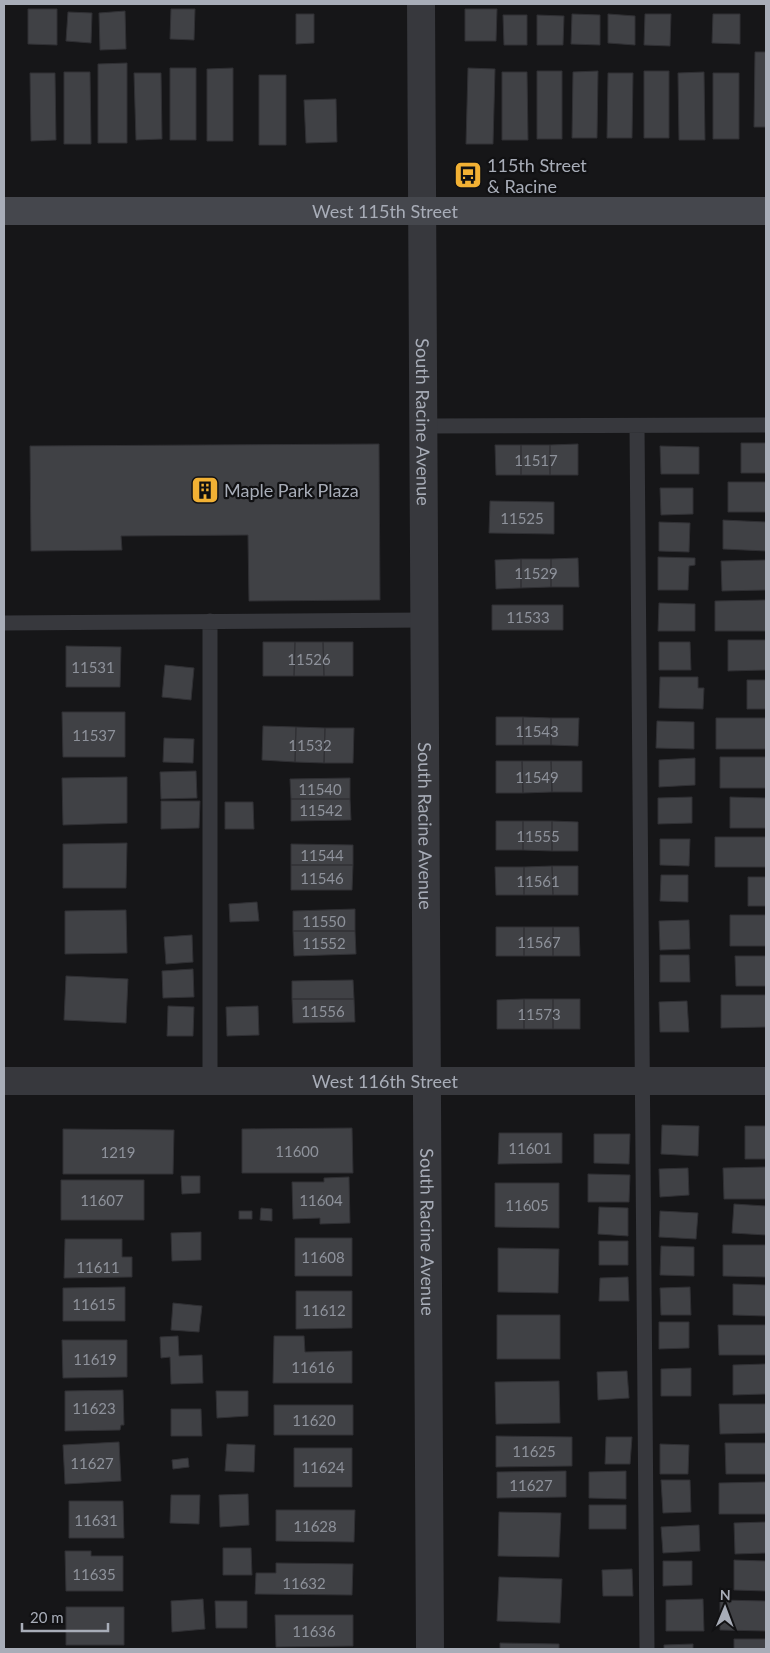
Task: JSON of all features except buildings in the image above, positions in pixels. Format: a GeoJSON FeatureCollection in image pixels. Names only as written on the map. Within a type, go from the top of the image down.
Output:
{"type":"FeatureCollection","features":[{"type":"Feature","properties":{"kind":"street","name":"South Racine Avenue"},"geometry":{"type":"LineString","coordinates":[[421,4],[430,1649]]}},
{"type":"Feature","properties":{"kind":"street","name":"West 115th Street"},"geometry":{"type":"LineString","coordinates":[[4,211],[766,211]]}},
{"type":"Feature","properties":{"kind":"street","name":"West 116th Street"},"geometry":{"type":"LineString","coordinates":[[4,1081],[766,1081]]}},
{"type":"Feature","properties":{"kind":"lane"},"geometry":{"type":"LineString","coordinates":[[424,426],[766,426]]}},
{"type":"Feature","properties":{"kind":"lane"},"geometry":{"type":"LineString","coordinates":[[637,426],[647,1649]]}},
{"type":"Feature","properties":{"kind":"lane"},"geometry":{"type":"LineString","coordinates":[[4,623],[424,620]]}},
{"type":"Feature","properties":{"kind":"lane"},"geometry":{"type":"LineString","coordinates":[[210,622],[210,1081]]}},
{"type":"Feature","properties":{"kind":"place","name":"115th Street & Racine"},"geometry":{"type":"Point","coordinates":[468,175]}},
{"type":"Feature","properties":{"kind":"place","name":"Maple Park Plaza"},"geometry":{"type":"Point","coordinates":[205,490]}}]}
